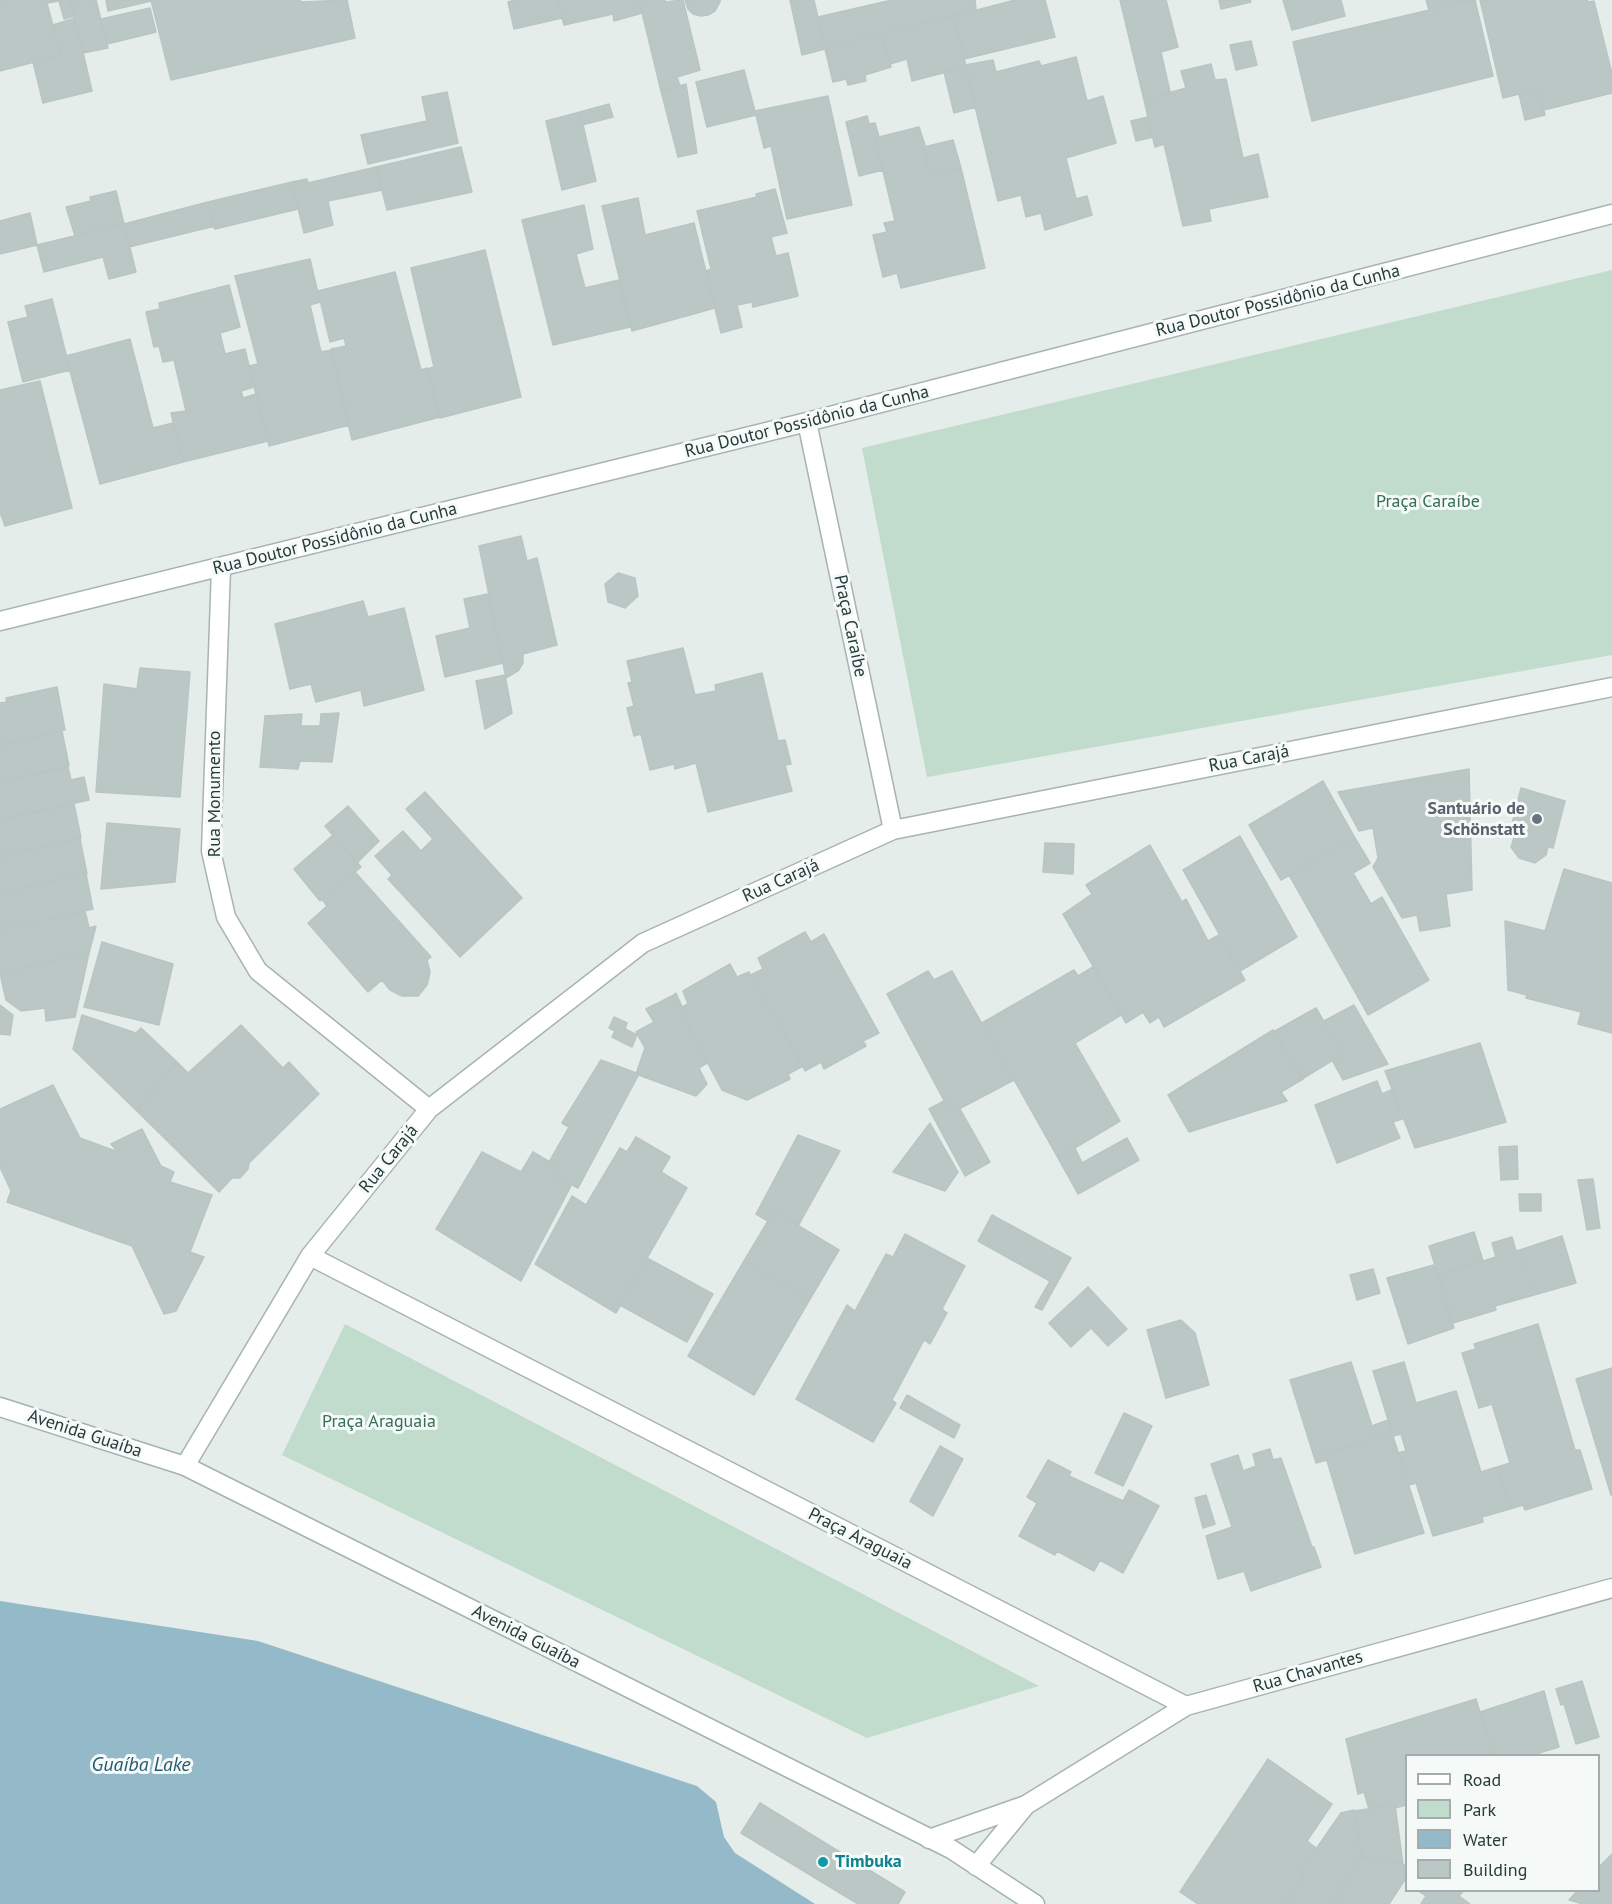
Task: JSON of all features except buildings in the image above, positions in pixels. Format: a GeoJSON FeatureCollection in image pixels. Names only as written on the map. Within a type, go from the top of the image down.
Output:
{"type":"FeatureCollection","features":[{"type":"Feature","properties":{"kind":"street","name":"Rua Doutor Possidônio da Cunha"},"geometry":{"type":"LineString","coordinates":[[0,621],[807,422],[1612,214]]}},
{"type":"Feature","properties":{"kind":"street","name":"Praça Caraíbe"},"geometry":{"type":"LineString","coordinates":[[807,422],[893,830]]}},
{"type":"Feature","properties":{"kind":"street","name":"Rua Monumento"},"geometry":{"type":"LineString","coordinates":[[221,568],[211,851],[226,917],[258,971],[429,1109]]}},
{"type":"Feature","properties":{"kind":"street","name":"Rua Carajá"},"geometry":{"type":"LineString","coordinates":[[185,1466],[310,1256],[429,1109],[643,943],[893,830],[1612,687]]}},
{"type":"Feature","properties":{"kind":"street","name":"Praça Araguaia"},"geometry":{"type":"LineString","coordinates":[[310,1256],[1186,1706]]}},
{"type":"Feature","properties":{"kind":"street","name":"Avenida Guaíba"},"geometry":{"type":"LineString","coordinates":[[0,1407],[185,1466],[951,1849],[1035,1904]]}},
{"type":"Feature","properties":{"kind":"street","name":"Rua Chavantes"},"geometry":{"type":"LineString","coordinates":[[929,1839],[1026,1805],[1186,1706],[1612,1588]]}},
{"type":"Feature","properties":{"kind":"street","name":"Rua Chavantes"},"geometry":{"type":"LineString","coordinates":[[976,1866],[1026,1805]]}},
{"type":"Feature","properties":{"kind":"green space","name":"Praça Caraíbe"},"geometry":{"type":"Polygon","coordinates":[[[1612,270],[1612,655],[927,777],[862,448],[1612,270]]]}},
{"type":"Feature","properties":{"kind":"green space","name":"Praça Araguaia"},"geometry":{"type":"Polygon","coordinates":[[[345,1324],[1039,1686],[867,1738],[282,1455],[345,1324]]]}},
{"type":"Feature","properties":{"kind":"water","name":"Guaíba Lake"},"geometry":{"type":"Polygon","coordinates":[[[0,1601],[258,1641],[697,1786],[716,1802],[724,1837],[735,1853],[815,1904],[0,1904],[0,1601]]]}},
{"type":"Feature","properties":{"kind":"place","name":"Santuário de Schönstatt"},"geometry":{"type":"Point","coordinates":[1537,819]}},
{"type":"Feature","properties":{"kind":"place","name":"Timbuka"},"geometry":{"type":"Point","coordinates":[823,1862]}}]}
